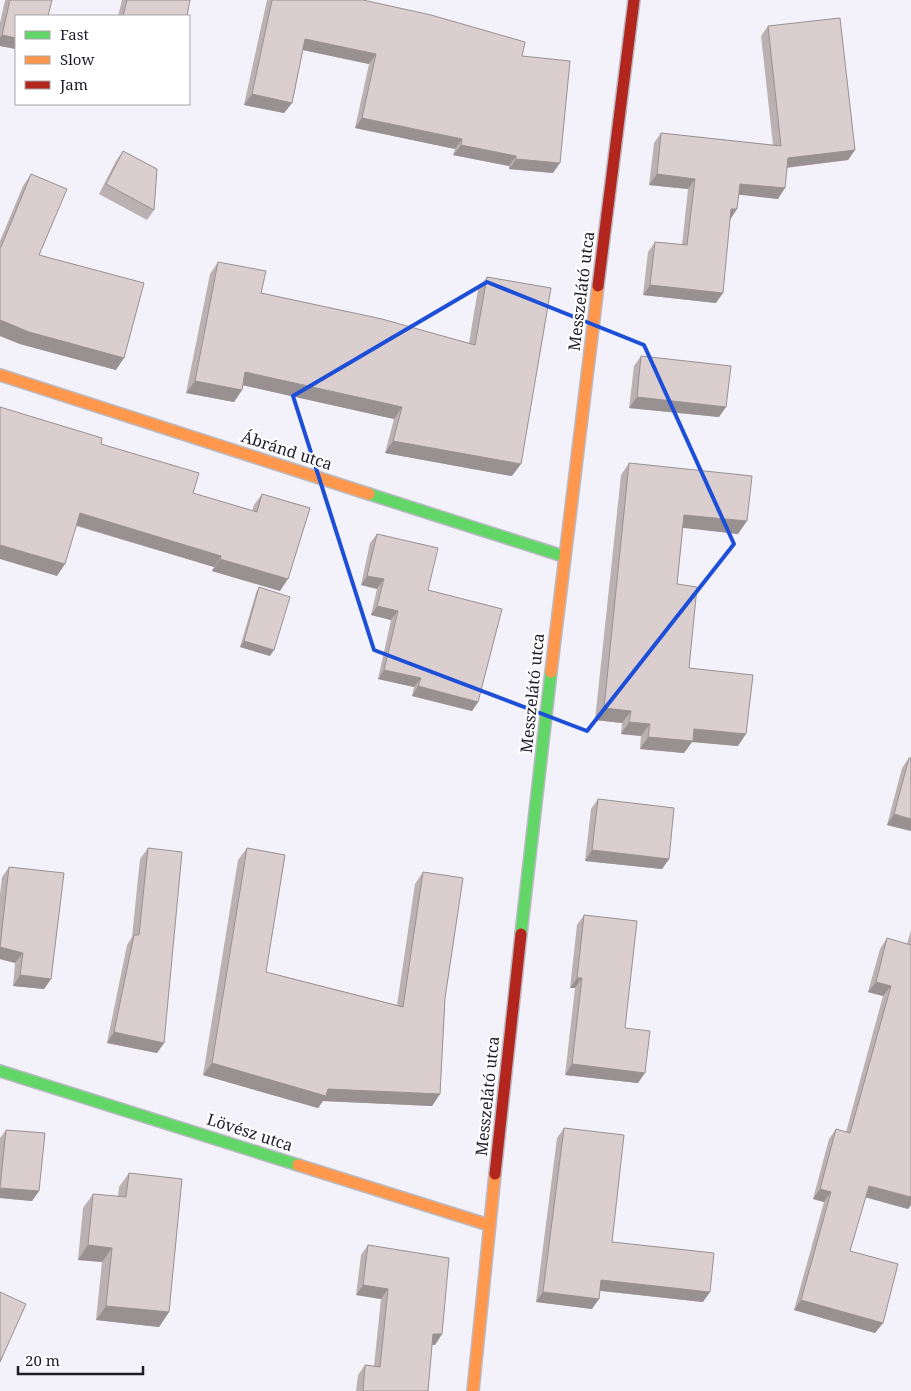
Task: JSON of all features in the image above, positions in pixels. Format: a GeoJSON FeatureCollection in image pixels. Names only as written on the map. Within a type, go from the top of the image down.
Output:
{"type":"FeatureCollection","features":[{"type":"Feature","properties":{"kind":"street","name":"Messzelátó utca"},"geometry":{"type":"LineString","coordinates":[[474,1391],[489,1225],[563,556],[634,0]]}},
{"type":"Feature","properties":{"kind":"street","name":"Ábránd utca"},"geometry":{"type":"LineString","coordinates":[[0,376],[563,556]]}},
{"type":"Feature","properties":{"kind":"street","name":"Lövész utca"},"geometry":{"type":"LineString","coordinates":[[0,1071],[489,1225]]}},
{"type":"Feature","properties":{"kind":"highlighted area"},"geometry":{"type":"Polygon","coordinates":[[[487,282],[644,345],[734,544],[587,731],[374,650],[293,396],[487,282]]]}},
{"type":"Feature","properties":{"kind":"building"},"geometry":{"type":"Polygon","coordinates":[[[10,0],[52,0],[48,15],[15,15],[15,38],[2,35],[10,0]]]}},
{"type":"Feature","properties":{"kind":"building"},"geometry":{"type":"Polygon","coordinates":[[[127,0],[190,0],[187,15],[123,15],[127,0]]]}},
{"type":"Feature","properties":{"kind":"building"},"geometry":{"type":"Polygon","coordinates":[[[272,0],[363,0],[431,15],[525,42],[522,56],[570,61],[560,163],[516,159],[516,156],[461,145],[462,139],[362,118],[376,54],[305,39],[292,103],[252,94],[272,0]]]}},
{"type":"Feature","properties":{"kind":"building"},"geometry":{"type":"Polygon","coordinates":[[[840,18],[855,150],[788,158],[785,188],[740,184],[737,209],[731,209],[723,293],[650,285],[655,242],[687,245],[695,179],[657,174],[661,133],[781,146],[768,26],[840,18]]]}},
{"type":"Feature","properties":{"kind":"building"},"geometry":{"type":"Polygon","coordinates":[[[123,151],[157,169],[154,210],[106,184],[123,151]]]}},
{"type":"Feature","properties":{"kind":"building"},"geometry":{"type":"Polygon","coordinates":[[[31,174],[67,189],[39,255],[144,283],[124,358],[29,332],[0,320],[0,247],[31,174]]]}},
{"type":"Feature","properties":{"kind":"building"},"geometry":{"type":"Polygon","coordinates":[[[218,262],[266,271],[261,293],[382,319],[475,345],[487,277],[551,288],[521,464],[393,441],[402,407],[245,372],[242,390],[195,381],[218,262]]]}},
{"type":"Feature","properties":{"kind":"building"},"geometry":{"type":"Polygon","coordinates":[[[641,356],[731,366],[726,407],[637,397],[641,356]]]}},
{"type":"Feature","properties":{"kind":"building"},"geometry":{"type":"Polygon","coordinates":[[[0,407],[102,438],[101,444],[199,473],[193,493],[257,512],[262,494],[310,508],[288,579],[220,559],[221,556],[80,513],[65,564],[0,545],[0,407]]]}},
{"type":"Feature","properties":{"kind":"building"},"geometry":{"type":"Polygon","coordinates":[[[629,463],[752,476],[747,521],[684,515],[677,584],[697,587],[689,668],[753,675],[746,734],[694,729],[693,741],[648,737],[650,724],[629,722],[631,711],[604,708],[629,463]]]}},
{"type":"Feature","properties":{"kind":"building"},"geometry":{"type":"Polygon","coordinates":[[[377,534],[438,548],[428,590],[502,609],[478,702],[418,686],[421,678],[384,670],[398,611],[377,606],[384,579],[367,576],[377,534]]]}},
{"type":"Feature","properties":{"kind":"building"},"geometry":{"type":"Polygon","coordinates":[[[259,587],[290,597],[274,650],[244,641],[259,587]]]}},
{"type":"Feature","properties":{"kind":"building"},"geometry":{"type":"Polygon","coordinates":[[[909,758],[911,758],[911,819],[894,814],[909,758]]]}},
{"type":"Feature","properties":{"kind":"building"},"geometry":{"type":"Polygon","coordinates":[[[598,799],[674,808],[669,859],[592,850],[598,799]]]}},
{"type":"Feature","properties":{"kind":"building"},"geometry":{"type":"Polygon","coordinates":[[[148,848],[182,852],[164,1043],[114,1032],[134,935],[139,935],[148,848]]]}},
{"type":"Feature","properties":{"kind":"building"},"geometry":{"type":"Polygon","coordinates":[[[247,848],[285,855],[266,972],[403,1007],[423,872],[463,878],[445,998],[440,1094],[328,1089],[326,1096],[212,1063],[247,848]]]}},
{"type":"Feature","properties":{"kind":"building"},"geometry":{"type":"Polygon","coordinates":[[[9,867],[64,873],[51,979],[20,975],[23,953],[0,947],[9,867]]]}},
{"type":"Feature","properties":{"kind":"building"},"geometry":{"type":"Polygon","coordinates":[[[584,915],[637,921],[625,1028],[650,1031],[645,1073],[572,1064],[582,978],[577,978],[584,915]]]}},
{"type":"Feature","properties":{"kind":"building"},"geometry":{"type":"Polygon","coordinates":[[[887,938],[911,945],[911,1197],[869,1186],[850,1251],[898,1264],[883,1323],[801,1300],[831,1192],[820,1189],[836,1129],[850,1133],[891,986],[876,982],[887,938]]]}},
{"type":"Feature","properties":{"kind":"building"},"geometry":{"type":"Polygon","coordinates":[[[564,1128],[624,1135],[612,1242],[714,1253],[710,1292],[601,1280],[599,1299],[543,1292],[564,1128]]]}},
{"type":"Feature","properties":{"kind":"building"},"geometry":{"type":"Polygon","coordinates":[[[6,1130],[45,1133],[39,1191],[0,1188],[6,1130]]]}},
{"type":"Feature","properties":{"kind":"building"},"geometry":{"type":"Polygon","coordinates":[[[129,1173],[182,1179],[169,1312],[106,1306],[112,1248],[88,1245],[93,1194],[126,1197],[129,1173]]]}},
{"type":"Feature","properties":{"kind":"building"},"geometry":{"type":"Polygon","coordinates":[[[368,1245],[449,1258],[442,1334],[433,1334],[428,1391],[363,1391],[365,1365],[380,1367],[388,1289],[363,1285],[368,1245]]]}},
{"type":"Feature","properties":{"kind":"building"},"geometry":{"type":"Polygon","coordinates":[[[0,1292],[26,1304],[0,1362],[0,1292]]]}},
{"type":"Feature","properties":{"kind":"traffic: fast"},"geometry":{"type":"LineString","coordinates":[[369,494],[563,556]]}},
{"type":"Feature","properties":{"kind":"traffic: fast"},"geometry":{"type":"LineString","coordinates":[[521,934],[551,672]]}},
{"type":"Feature","properties":{"kind":"traffic: fast"},"geometry":{"type":"LineString","coordinates":[[0,1071],[298,1165]]}},
{"type":"Feature","properties":{"kind":"traffic: slow"},"geometry":{"type":"LineString","coordinates":[[551,672],[598,286]]}},
{"type":"Feature","properties":{"kind":"traffic: slow"},"geometry":{"type":"LineString","coordinates":[[0,375],[369,494]]}},
{"type":"Feature","properties":{"kind":"traffic: slow"},"geometry":{"type":"LineString","coordinates":[[298,1165],[489,1225]]}},
{"type":"Feature","properties":{"kind":"traffic: slow"},"geometry":{"type":"LineString","coordinates":[[473,1391],[495,1174]]}},
{"type":"Feature","properties":{"kind":"traffic: jam"},"geometry":{"type":"LineString","coordinates":[[598,286],[634,0]]}},
{"type":"Feature","properties":{"kind":"traffic: jam"},"geometry":{"type":"LineString","coordinates":[[495,1174],[521,934]]}}]}
